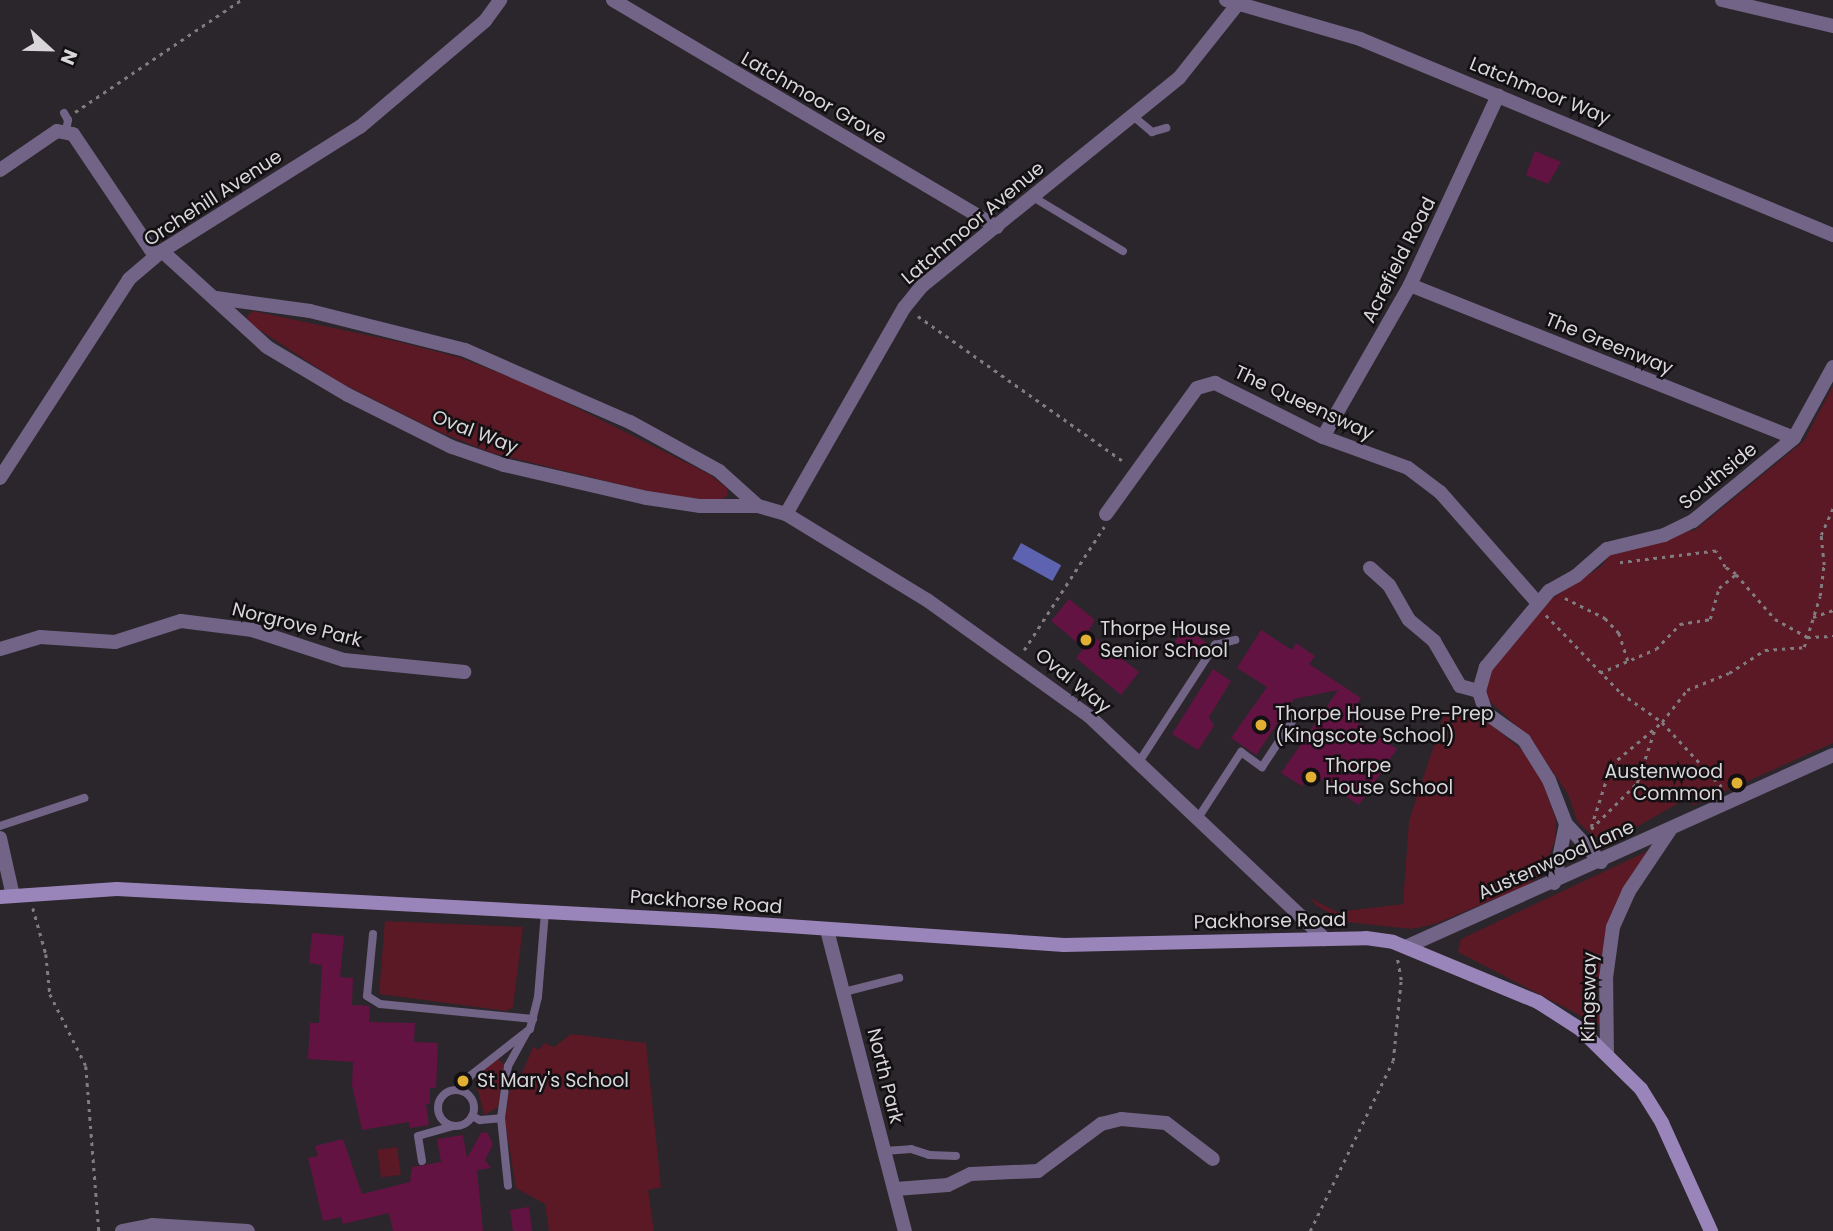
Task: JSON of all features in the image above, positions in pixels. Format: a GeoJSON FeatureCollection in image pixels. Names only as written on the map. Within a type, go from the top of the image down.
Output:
{"type":"FeatureCollection","features":[{"type":"Feature","properties":{"kind":"main road","name":"Packhorse Road"},"geometry":{"type":"LineString","coordinates":[[6,896],[117,889],[545,912],[1064,946],[1325,939],[1393,942],[1408,946]]}},
{"type":"Feature","properties":{"kind":"main road","name":"Kingsway"},"geometry":{"type":"LineString","coordinates":[[1408,946],[1538,1002],[1580,1029],[1641,1089],[1662,1123],[1712,1231]]}},
{"type":"Feature","properties":{"kind":"street","name":"Orchehill Avenue"},"geometry":{"type":"LineString","coordinates":[[0,478],[128,279],[159,253],[360,127],[485,21],[500,0]]}},
{"type":"Feature","properties":{"kind":"street","name":"Latchmoor Grove"},"geometry":{"type":"LineString","coordinates":[[613,0],[997,226]]}},
{"type":"Feature","properties":{"kind":"street"},"geometry":{"type":"LineString","coordinates":[[1722,0],[1833,26]]}},
{"type":"Feature","properties":{"kind":"street","name":"Latchmoor Avenue"},"geometry":{"type":"LineString","coordinates":[[786,514],[904,308],[922,286],[1179,78],[1231,2]]}},
{"type":"Feature","properties":{"kind":"street","name":"Latchmoor Way"},"geometry":{"type":"LineString","coordinates":[[1231,2],[1360,38],[1833,235]]}},
{"type":"Feature","properties":{"kind":"street","name":"Acrefield Road"},"geometry":{"type":"LineString","coordinates":[[1323,437],[1410,285],[1498,95]]}},
{"type":"Feature","properties":{"kind":"street"},"geometry":{"type":"LineString","coordinates":[[0,170],[57,131],[66,121]]}},
{"type":"Feature","properties":{"kind":"street","name":"Oval Way"},"geometry":{"type":"LineString","coordinates":[[66,121],[159,253],[216,299],[267,347],[348,396],[452,447],[504,466],[647,498],[700,506],[758,506],[786,514],[928,600],[1017,661],[1139,762],[1325,939]]}},
{"type":"Feature","properties":{"kind":"street","name":"The Greenway"},"geometry":{"type":"LineString","coordinates":[[1410,285],[1794,438]]}},
{"type":"Feature","properties":{"kind":"street","name":"Oval Way"},"geometry":{"type":"LineString","coordinates":[[216,299],[310,311],[465,351],[630,422],[719,471],[758,506]]}},
{"type":"Feature","properties":{"kind":"street","name":"Southside"},"geometry":{"type":"LineString","coordinates":[[1479,691],[1486,667],[1536,601],[1607,549],[1686,526],[1794,438],[1833,367]]}},
{"type":"Feature","properties":{"kind":"street","name":"The Queensway"},"geometry":{"type":"LineString","coordinates":[[1106,514],[1135,470],[1205,383],[1239,394],[1323,437],[1408,468],[1440,492],[1536,601]]}},
{"type":"Feature","properties":{"kind":"street"},"geometry":{"type":"LineString","coordinates":[[1370,568],[1388,585],[1409,620],[1434,640],[1460,686],[1479,691],[1486,713],[1524,740],[1538,758],[1566,824],[1601,862]]}},
{"type":"Feature","properties":{"kind":"street","name":"Norgrove Park"},"geometry":{"type":"LineString","coordinates":[[0,649],[40,637],[116,642],[181,621],[253,631],[344,660],[464,672]]}},
{"type":"Feature","properties":{"kind":"street","name":"Austenwood Lane"},"geometry":{"type":"LineString","coordinates":[[1408,946],[1555,883],[1670,830],[1731,798],[1833,755]]}},
{"type":"Feature","properties":{"kind":"street"},"geometry":{"type":"LineString","coordinates":[[1555,883],[1566,824]]}},
{"type":"Feature","properties":{"kind":"street","name":"Kingsway"},"geometry":{"type":"LineString","coordinates":[[1607,1055],[1605,978],[1613,927],[1629,891],[1670,830]]}},
{"type":"Feature","properties":{"kind":"street"},"geometry":{"type":"LineString","coordinates":[[0,838],[6,896]]}},
{"type":"Feature","properties":{"kind":"street","name":"North Park"},"geometry":{"type":"LineString","coordinates":[[827,930],[905,1231]]}},
{"type":"Feature","properties":{"kind":"street"},"geometry":{"type":"LineString","coordinates":[[896,1189],[948,1185],[971,1174],[1038,1171],[1101,1124],[1121,1119],[1166,1123],[1213,1159]]}},
{"type":"Feature","properties":{"kind":"street"},"geometry":{"type":"LineString","coordinates":[[122,1231],[152,1225],[248,1231]]}},
{"type":"Feature","properties":{"kind":"lane"},"geometry":{"type":"LineString","coordinates":[[1133,116],[1152,132],[1166,128]]}},
{"type":"Feature","properties":{"kind":"lane"},"geometry":{"type":"LineString","coordinates":[[1033,197],[1123,251]]}},
{"type":"Feature","properties":{"kind":"lane"},"geometry":{"type":"LineString","coordinates":[[1139,762],[1215,645],[1235,640]]}},
{"type":"Feature","properties":{"kind":"lane"},"geometry":{"type":"LineString","coordinates":[[1198,818],[1241,752],[1262,766],[1297,714]]}},
{"type":"Feature","properties":{"kind":"lane"},"geometry":{"type":"LineString","coordinates":[[0,826],[84,798]]}},
{"type":"Feature","properties":{"kind":"lane"},"geometry":{"type":"LineString","coordinates":[[508,1186],[501,1118],[508,1066],[533,1020],[545,912]]}},
{"type":"Feature","properties":{"kind":"lane"},"geometry":{"type":"LineString","coordinates":[[373,934],[367,996],[380,1004],[533,1020]]}},
{"type":"Feature","properties":{"kind":"lane"},"geometry":{"type":"LineString","coordinates":[[844,992],[899,978]]}},
{"type":"Feature","properties":{"kind":"lane"},"geometry":{"type":"LineString","coordinates":[[462,1091],[470,1076],[530,1029]]}},
{"type":"Feature","properties":{"kind":"lane"},"geometry":{"type":"LineString","coordinates":[[422,1161],[418,1136],[465,1124],[472,1116],[474,1103],[462,1091]]}},
{"type":"Feature","properties":{"kind":"lane"},"geometry":{"type":"LineString","coordinates":[[453,1126],[440,1115],[439,1104],[445,1094],[462,1091]]}},
{"type":"Feature","properties":{"kind":"lane"},"geometry":{"type":"LineString","coordinates":[[472,1116],[480,1120],[501,1118]]}},
{"type":"Feature","properties":{"kind":"lane"},"geometry":{"type":"LineString","coordinates":[[884,1151],[911,1149],[929,1155],[957,1156]]}},
{"type":"Feature","properties":{"kind":"path"},"geometry":{"type":"LineString","coordinates":[[66,121],[241,0]]}},
{"type":"Feature","properties":{"kind":"path"},"geometry":{"type":"LineString","coordinates":[[904,308],[1135,470]]}},
{"type":"Feature","properties":{"kind":"path"},"geometry":{"type":"LineString","coordinates":[[1656,729],[1637,783],[1589,831],[1611,765],[1656,729],[1687,690],[1729,674],[1765,650],[1804,647],[1814,617],[1824,565],[1821,535],[1833,508]]}},
{"type":"Feature","properties":{"kind":"path"},"geometry":{"type":"LineString","coordinates":[[1017,661],[1107,523],[1106,514]]}},
{"type":"Feature","properties":{"kind":"path"},"geometry":{"type":"LineString","coordinates":[[1597,558],[1631,564],[1668,555],[1716,551],[1725,567],[1736,574],[1775,619],[1807,636],[1833,636]]}},
{"type":"Feature","properties":{"kind":"path"},"geometry":{"type":"LineString","coordinates":[[1600,673],[1656,649],[1680,624],[1710,619],[1719,588],[1736,574]]}},
{"type":"Feature","properties":{"kind":"path"},"geometry":{"type":"LineString","coordinates":[[1549,591],[1605,618],[1619,633],[1628,662]]}},
{"type":"Feature","properties":{"kind":"path"},"geometry":{"type":"LineString","coordinates":[[1536,601],[1558,633],[1600,673],[1662,722],[1731,798]]}},
{"type":"Feature","properties":{"kind":"path"},"geometry":{"type":"LineString","coordinates":[[1814,617],[1833,610]]}},
{"type":"Feature","properties":{"kind":"path"},"geometry":{"type":"LineString","coordinates":[[29,895],[46,954],[50,994],[86,1066],[99,1231]]}},
{"type":"Feature","properties":{"kind":"path"},"geometry":{"type":"LineString","coordinates":[[1310,1231],[1394,1061],[1401,980],[1393,942]]}},
{"type":"Feature","properties":{"kind":"shaded area"},"geometry":{"type":"Polygon","coordinates":[[[253,311],[400,342],[461,358],[535,387],[709,474],[727,488],[728,495],[719,502],[655,493],[492,453],[435,430],[339,382],[249,323],[247,316],[253,311]]]}},
{"type":"Feature","properties":{"kind":"shaded area"},"geometry":{"type":"Polygon","coordinates":[[[1833,386],[1833,743],[1692,806],[1696,793],[1626,833],[1604,840],[1593,836],[1577,821],[1568,794],[1529,737],[1485,697],[1488,672],[1548,601],[1602,566],[1616,546],[1695,530],[1804,441],[1833,386]]]}},
{"type":"Feature","properties":{"kind":"shaded area"},"geometry":{"type":"Polygon","coordinates":[[[1446,709],[1482,717],[1535,761],[1556,820],[1555,840],[1543,873],[1528,885],[1435,924],[1412,929],[1346,922],[1317,906],[1310,898],[1337,912],[1403,904],[1409,821],[1446,709]]]}},
{"type":"Feature","properties":{"kind":"shaded area"},"geometry":{"type":"Polygon","coordinates":[[[1652,849],[1605,937],[1596,994],[1601,1026],[1458,952],[1461,939],[1652,849]]]}},
{"type":"Feature","properties":{"kind":"shaded area"},"geometry":{"type":"Polygon","coordinates":[[[385,921],[523,927],[513,1007],[507,1011],[379,994],[385,921]]]}},
{"type":"Feature","properties":{"kind":"shaded area"},"geometry":{"type":"Polygon","coordinates":[[[571,1034],[646,1043],[661,1187],[648,1190],[654,1231],[549,1231],[545,1204],[516,1188],[505,1121],[511,1078],[519,1080],[533,1047],[539,1050],[544,1043],[554,1047],[571,1034]]]}},
{"type":"Feature","properties":{"kind":"shaded area"},"geometry":{"type":"Polygon","coordinates":[[[498,1058],[504,1065],[498,1107],[484,1115],[475,1078],[498,1058]]]}},
{"type":"Feature","properties":{"kind":"shaded area"},"geometry":{"type":"Polygon","coordinates":[[[397,1147],[401,1175],[381,1178],[377,1150],[397,1147]]]}},
{"type":"Feature","properties":{"kind":"water"},"geometry":{"type":"Polygon","coordinates":[[[1021,543],[1061,565],[1053,581],[1012,559],[1021,543]]]}},
{"type":"Feature","properties":{"kind":"building"},"geometry":{"type":"Polygon","coordinates":[[[1535,151],[1561,162],[1548,184],[1526,175],[1535,151]]]}},
{"type":"Feature","properties":{"kind":"building","name":"Thorpe House Senior School"},"geometry":{"type":"Polygon","coordinates":[[[1069,599],[1095,620],[1088,632],[1139,672],[1121,695],[1076,658],[1084,648],[1051,621],[1069,599]]]}},
{"type":"Feature","properties":{"kind":"building"},"geometry":{"type":"Polygon","coordinates":[[[1184,628],[1206,642],[1195,659],[1175,642],[1184,628]]]}},
{"type":"Feature","properties":{"kind":"building","name":"Thorpe House Pre-Prep (Kingscote School)"},"geometry":{"type":"Polygon","coordinates":[[[1261,630],[1292,650],[1296,643],[1315,656],[1309,664],[1361,698],[1349,717],[1397,749],[1359,805],[1311,773],[1302,786],[1281,773],[1338,690],[1294,699],[1256,755],[1231,738],[1267,687],[1237,668],[1261,630]]]}},
{"type":"Feature","properties":{"kind":"building"},"geometry":{"type":"Polygon","coordinates":[[[1213,669],[1231,681],[1209,717],[1214,726],[1198,750],[1172,734],[1213,669]]]}},
{"type":"Feature","properties":{"kind":"building"},"geometry":{"type":"Polygon","coordinates":[[[312,933],[344,936],[340,977],[353,978],[352,1005],[370,1006],[369,1022],[415,1023],[414,1042],[438,1043],[436,1088],[430,1088],[430,1104],[426,1104],[429,1125],[410,1128],[409,1122],[362,1130],[352,1085],[353,1062],[308,1059],[310,1023],[319,1023],[322,965],[309,963],[312,933]]]}},
{"type":"Feature","properties":{"kind":"building"},"geometry":{"type":"Polygon","coordinates":[[[487,1132],[493,1144],[485,1160],[491,1168],[477,1170],[483,1231],[393,1231],[389,1213],[343,1224],[341,1217],[323,1221],[308,1158],[318,1156],[315,1146],[343,1139],[362,1194],[410,1182],[412,1167],[441,1162],[437,1139],[463,1135],[467,1158],[481,1133],[487,1132]]]}},
{"type":"Feature","properties":{"kind":"building"},"geometry":{"type":"Polygon","coordinates":[[[529,1207],[532,1231],[513,1231],[510,1210],[529,1207]]]}},
{"type":"Feature","properties":{"kind":"place","name":"Thorpe House Senior School"},"geometry":{"type":"Point","coordinates":[1086,640]}},
{"type":"Feature","properties":{"kind":"place","name":"Thorpe House Pre-Prep (Kingscote School)"},"geometry":{"type":"Point","coordinates":[1261,725]}},
{"type":"Feature","properties":{"kind":"place","name":"Thorpe House School"},"geometry":{"type":"Point","coordinates":[1311,777]}},
{"type":"Feature","properties":{"kind":"place","name":"Austenwood Common"},"geometry":{"type":"Point","coordinates":[1737,783]}},
{"type":"Feature","properties":{"kind":"place","name":"St Mary's School"},"geometry":{"type":"Point","coordinates":[463,1081]}}]}
